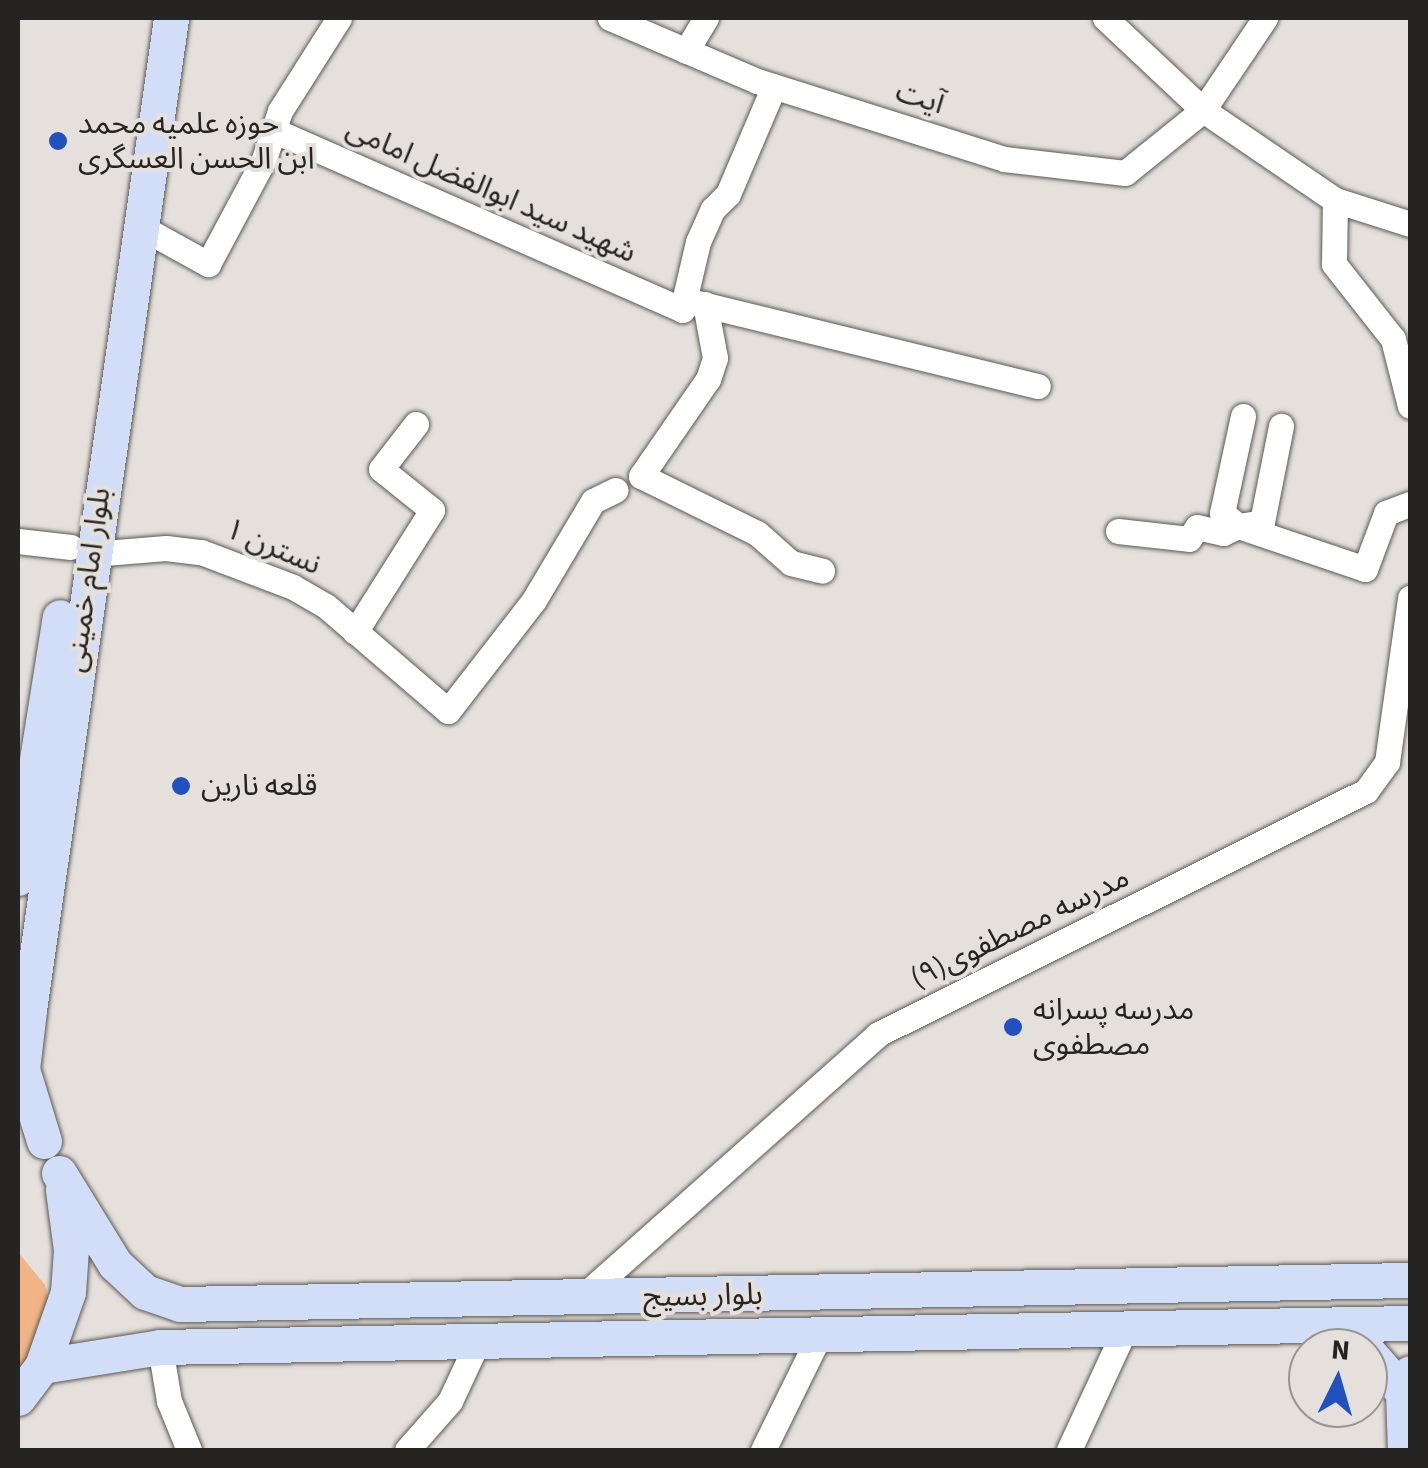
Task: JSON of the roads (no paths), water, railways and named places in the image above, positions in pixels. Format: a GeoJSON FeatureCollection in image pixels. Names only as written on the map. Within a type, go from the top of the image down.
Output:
{"type":"FeatureCollection","features":[{"type":"Feature","properties":{"kind":"main road","name":"بلوار امام خمینی"},"geometry":{"type":"LineString","coordinates":[[52,1157],[22,1069],[81,550],[148,18]]}},
{"type":"Feature","properties":{"kind":"main road","name":"بلوار امام خمینی"},"geometry":{"type":"LineString","coordinates":[[18,878],[140,226],[171,18]]}},
{"type":"Feature","properties":{"kind":"main road"},"geometry":{"type":"LineString","coordinates":[[18,1115],[52,1157],[72,1250],[58,1331],[42,1366],[18,1398]]}},
{"type":"Feature","properties":{"kind":"main road","name":"بلوار بسیج"},"geometry":{"type":"LineString","coordinates":[[52,1157],[115,1264],[145,1292],[180,1304],[232,1307],[1410,1280]]}},
{"type":"Feature","properties":{"kind":"main road"},"geometry":{"type":"LineString","coordinates":[[230,1346],[218,1333],[219,1317],[232,1307]]}},
{"type":"Feature","properties":{"kind":"main road","name":"بلوار بسیج"},"geometry":{"type":"LineString","coordinates":[[42,1366],[160,1347],[1125,1329],[1288,1338]]}},
{"type":"Feature","properties":{"kind":"main road"},"geometry":{"type":"LineString","coordinates":[[1405,1450],[1407,1383]]}},
{"type":"Feature","properties":{"kind":"street"},"geometry":{"type":"LineString","coordinates":[[140,226],[208,264],[275,131],[280,111],[339,18]]}},
{"type":"Feature","properties":{"kind":"street","name":"آیت"},"geometry":{"type":"LineString","coordinates":[[610,18],[774,86],[1004,159],[1125,172],[1203,110],[1265,18]]}},
{"type":"Feature","properties":{"kind":"street"},"geometry":{"type":"LineString","coordinates":[[686,51],[706,18]]}},
{"type":"Feature","properties":{"kind":"street"},"geometry":{"type":"LineString","coordinates":[[1105,18],[1203,110],[1335,200],[1410,224]]}},
{"type":"Feature","properties":{"kind":"street"},"geometry":{"type":"LineString","coordinates":[[774,86],[728,194],[712,209],[698,242],[690,305],[715,358],[708,378],[641,476],[757,533],[791,563],[822,571]]}},
{"type":"Feature","properties":{"kind":"street","name":"شهید سید ابوالفضل امامی"},"geometry":{"type":"LineString","coordinates":[[275,131],[690,305],[1038,386]]}},
{"type":"Feature","properties":{"kind":"street"},"geometry":{"type":"LineString","coordinates":[[1335,200],[1334,264],[1393,339],[1410,406]]}},
{"type":"Feature","properties":{"kind":"street"},"geometry":{"type":"LineString","coordinates":[[1243,416],[1222,514],[1238,526],[1365,569],[1386,514],[1410,504]]}},
{"type":"Feature","properties":{"kind":"street"},"geometry":{"type":"LineString","coordinates":[[356,632],[432,510],[381,469],[416,424]]}},
{"type":"Feature","properties":{"kind":"street"},"geometry":{"type":"LineString","coordinates":[[1118,531],[1189,539],[1198,528],[1223,533],[1262,522],[1281,426]]}},
{"type":"Feature","properties":{"kind":"street","name":"نسترن ۱"},"geometry":{"type":"LineString","coordinates":[[18,541],[81,550],[166,548],[201,552],[293,588],[356,632],[448,712],[534,600],[593,501],[616,490]]}},
{"type":"Feature","properties":{"kind":"street","name":"مدرسه مصطفوی(۹)"},"geometry":{"type":"LineString","coordinates":[[580,1299],[878,1034],[1366,792],[1400,751],[1410,598]]}},
{"type":"Feature","properties":{"kind":"street"},"geometry":{"type":"LineString","coordinates":[[1069,1450],[1125,1329]]}},
{"type":"Feature","properties":{"kind":"street"},"geometry":{"type":"LineString","coordinates":[[764,1450],[818,1336]]}},
{"type":"Feature","properties":{"kind":"street"},"geometry":{"type":"LineString","coordinates":[[408,1450],[450,1401],[478,1342]]}},
{"type":"Feature","properties":{"kind":"street"},"geometry":{"type":"LineString","coordinates":[[160,1347],[169,1401],[189,1450]]}},
{"type":"Feature","properties":{"kind":"place","name":"حوزه علمیه محمد ابن الحسن العسگری"},"geometry":{"type":"Point","coordinates":[58,141]}},
{"type":"Feature","properties":{"kind":"place","name":"قلعه نارین"},"geometry":{"type":"Point","coordinates":[181,786]}},
{"type":"Feature","properties":{"kind":"place","name":"مدرسه پسرانه مصطفوی"},"geometry":{"type":"Point","coordinates":[1013,1027]}}]}
